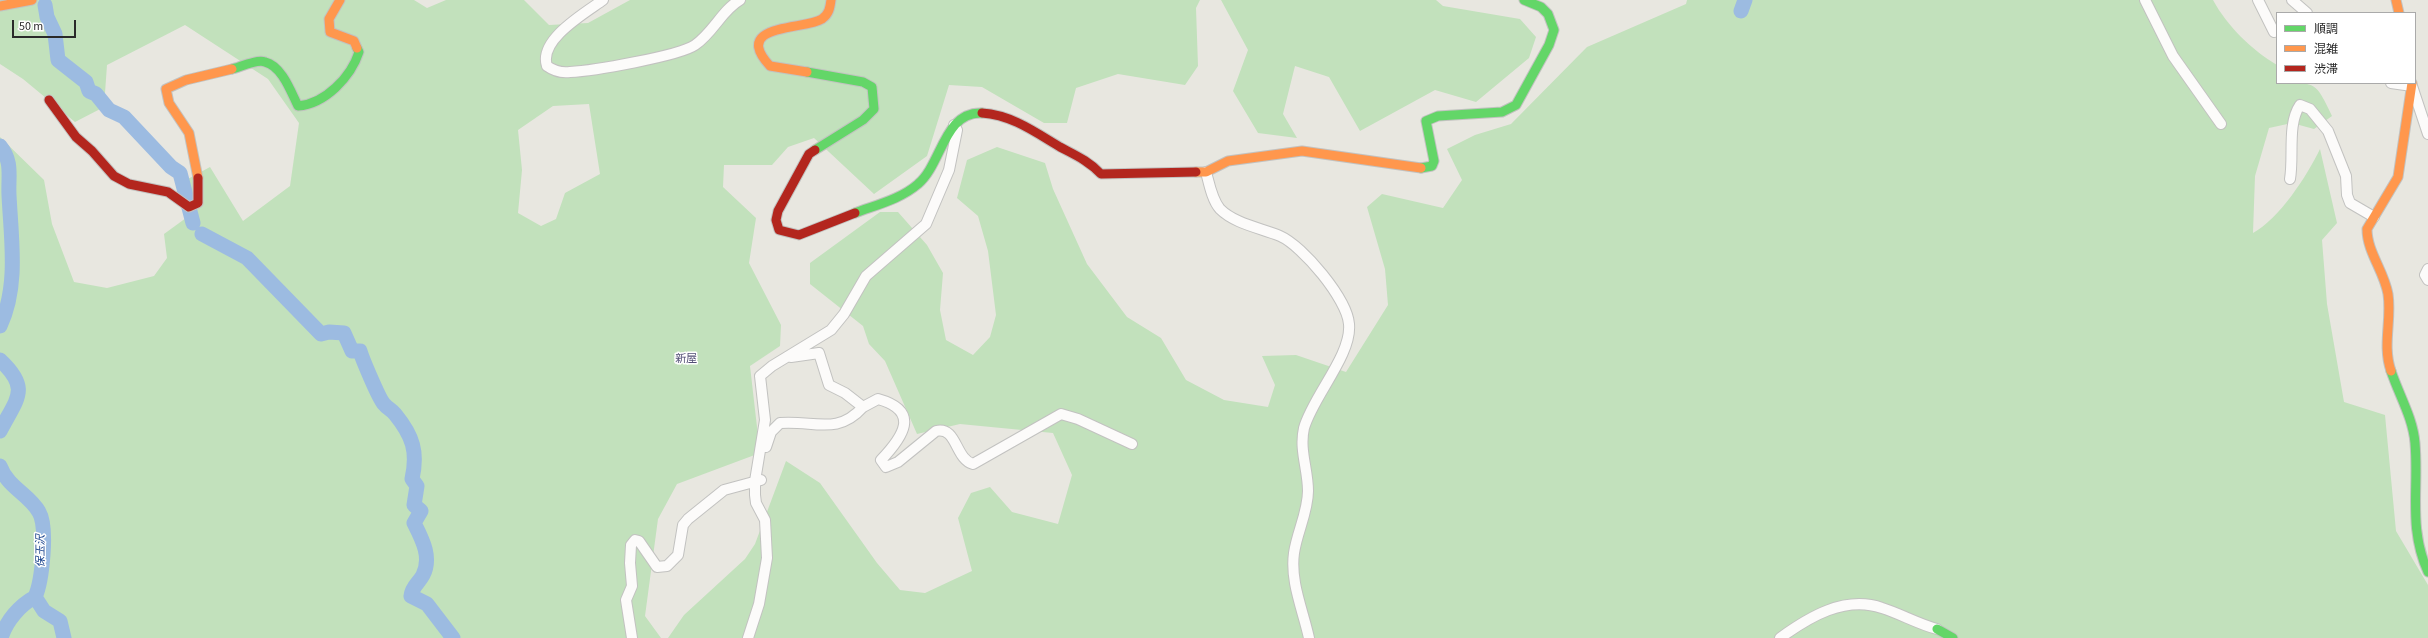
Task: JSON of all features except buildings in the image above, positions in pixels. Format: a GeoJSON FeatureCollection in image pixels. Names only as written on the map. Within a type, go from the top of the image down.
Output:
{"type":"FeatureCollection","features":[{"type":"Feature","properties":{"kind":"street"},"geometry":{"type":"LineString","coordinates":[[0,6],[32,0]]}},
{"type":"Feature","properties":{"kind":"street"},"geometry":{"type":"LineString","coordinates":[[49,100],[76,138],[94,152],[108,173],[118,180],[143,188],[168,192],[174,195],[181,204],[194,207],[198,203],[199,190],[191,140],[185,126],[166,99],[166,89],[186,80],[264,61],[272,64],[279,70],[298,106],[304,107],[314,103],[340,83],[352,70],[359,52],[354,41],[330,32],[327,26],[330,16],[340,0]]}},
{"type":"Feature","properties":{"kind":"street"},"geometry":{"type":"LineString","coordinates":[[603,0],[558,34],[546,54],[547,66],[554,71],[570,72],[612,67],[687,50],[702,40],[732,5],[740,0]]}},
{"type":"Feature","properties":{"kind":"street"},"geometry":{"type":"LineString","coordinates":[[831,0],[829,13],[825,18],[769,32],[761,39],[760,49],[770,66],[863,82],[872,87],[874,109],[863,120],[810,154],[778,211],[776,220],[778,230],[799,235],[904,194],[918,186],[934,168],[954,125],[965,117],[979,113],[1007,117],[1091,162],[1101,174],[1206,172],[1228,161],[1291,151],[1425,169],[1434,163],[1434,150],[1426,131],[1426,121],[1438,116],[1502,112],[1516,105],[1551,41],[1554,30],[1548,14],[1536,4],[1524,0]]}},
{"type":"Feature","properties":{"kind":"street"},"geometry":{"type":"LineString","coordinates":[[2145,0],[2173,56],[2221,124]]}},
{"type":"Feature","properties":{"kind":"street"},"geometry":{"type":"LineString","coordinates":[[2258,0],[2274,32]]}},
{"type":"Feature","properties":{"kind":"street"},"geometry":{"type":"LineString","coordinates":[[2292,0],[2306,12]]}},
{"type":"Feature","properties":{"kind":"street"},"geometry":{"type":"LineString","coordinates":[[2396,0],[2399,12]]}},
{"type":"Feature","properties":{"kind":"street"},"geometry":{"type":"LineString","coordinates":[[2412,84],[2428,134]]}},
{"type":"Feature","properties":{"kind":"street"},"geometry":{"type":"LineString","coordinates":[[2412,84],[2398,177],[2367,229],[2367,239],[2388,295],[2387,357],[2413,425],[2416,445],[2415,535],[2419,556],[2428,572]]}},
{"type":"Feature","properties":{"kind":"street"},"geometry":{"type":"LineString","coordinates":[[2290,179],[2293,147],[2292,123],[2294,114],[2300,105],[2310,109],[2328,131],[2346,176],[2347,195],[2350,203],[2374,217]]}},
{"type":"Feature","properties":{"kind":"street"},"geometry":{"type":"LineString","coordinates":[[748,638],[759,604],[767,558],[765,520],[756,503],[755,481],[765,420],[760,376],[787,357],[831,330],[844,314],[866,276],[926,224],[949,170],[956,130],[954,125]]}},
{"type":"Feature","properties":{"kind":"street"},"geometry":{"type":"LineString","coordinates":[[1206,172],[1219,208],[1234,218],[1281,237],[1308,257],[1344,307],[1350,323],[1349,336],[1344,352],[1313,406],[1305,428],[1301,447],[1308,492],[1294,553],[1295,586],[1309,638]]}},
{"type":"Feature","properties":{"kind":"street"},"geometry":{"type":"LineString","coordinates":[[2428,268],[2424,275],[2428,280]]}},
{"type":"Feature","properties":{"kind":"street"},"geometry":{"type":"LineString","coordinates":[[787,357],[819,354],[830,385],[845,393],[863,408]]}},
{"type":"Feature","properties":{"kind":"street"},"geometry":{"type":"LineString","coordinates":[[632,638],[626,600],[632,586],[630,563],[631,545],[635,540],[639,540],[657,567],[667,566],[678,555],[683,525],[688,519],[724,490],[762,480],[766,443],[771,432],[780,423],[834,426],[853,419],[863,408],[878,399],[892,403],[904,415],[902,434],[881,460],[886,467],[898,462],[936,431],[941,430],[950,434],[961,458],[966,462],[973,464],[1061,414],[1078,419],[1132,444]]}},
{"type":"Feature","properties":{"kind":"street"},"geometry":{"type":"LineString","coordinates":[[1780,638],[1807,618],[1848,604],[1881,607],[1920,624],[1937,629],[1953,638]]}},
{"type":"Feature","properties":{"kind":"green space"},"geometry":{"type":"Polygon","coordinates":[[[0,0],[414,0],[427,8],[446,0],[524,0],[549,25],[588,23],[630,0],[1200,0],[1196,8],[1198,66],[1185,85],[1118,74],[1076,88],[1067,123],[1044,123],[982,87],[949,85],[927,156],[874,194],[814,138],[788,147],[772,165],[724,165],[723,187],[756,218],[749,263],[781,325],[780,346],[750,366],[760,453],[677,484],[658,519],[645,616],[661,638],[0,638],[0,137],[44,180],[52,224],[74,282],[107,288],[154,276],[167,258],[164,234],[186,218],[186,180],[210,167],[243,221],[290,186],[299,123],[268,79],[185,25],[107,65],[104,107],[75,122],[23,79],[0,64],[0,0]],[[589,104],[553,106],[518,130],[522,170],[518,213],[541,226],[556,219],[565,193],[600,174],[589,104]]]}},
{"type":"Feature","properties":{"kind":"green space"},"geometry":{"type":"Polygon","coordinates":[[[1221,0],[1436,0],[1443,6],[1520,19],[1536,37],[1529,58],[1476,102],[1435,90],[1360,131],[1329,77],[1295,66],[1283,114],[1297,138],[1258,133],[1233,91],[1248,50],[1221,0]]]}},
{"type":"Feature","properties":{"kind":"green space"},"geometry":{"type":"Polygon","coordinates":[[[1687,0],[2213,0],[2225,19],[2241,37],[2249,45],[2276,64],[2276,84],[2307,84],[2313,86],[2322,96],[2332,116],[2314,129],[2292,123],[2269,128],[2255,176],[2253,233],[2273,218],[2291,196],[2308,172],[2320,149],[2337,223],[2322,240],[2327,304],[2344,402],[2385,415],[2396,531],[2428,585],[2428,638],[668,638],[684,615],[745,559],[755,544],[786,461],[820,483],[877,563],[900,590],[925,593],[972,571],[958,518],[971,493],[990,487],[1012,512],[1058,524],[1072,475],[1053,433],[960,424],[917,434],[885,361],[869,344],[863,326],[810,284],[810,263],[880,212],[898,212],[927,245],[943,273],[940,310],[946,340],[973,355],[990,337],[996,315],[988,251],[978,216],[957,198],[967,160],[997,147],[1045,163],[1053,189],[1087,264],[1127,317],[1161,338],[1186,380],[1224,400],[1268,407],[1275,385],[1262,356],[1296,355],[1346,372],[1388,305],[1385,269],[1367,207],[1382,194],[1443,208],[1462,180],[1447,149],[1475,135],[1511,124],[1587,47],[1686,4],[1687,0]]]}},
{"type":"Feature","properties":{"kind":"waterway"},"geometry":{"type":"LineString","coordinates":[[1741,11],[1745,0]]}},
{"type":"Feature","properties":{"kind":"waterway"},"geometry":{"type":"LineString","coordinates":[[45,5],[47,17],[55,34],[58,60],[86,82],[89,91],[96,94],[109,110],[124,117],[171,167],[180,173],[193,223]]}},
{"type":"Feature","properties":{"kind":"waterway","name":"保玉沢"},"geometry":{"type":"LineString","coordinates":[[0,146],[7,158],[9,169],[12,245],[12,278],[10,295],[0,326]]}},
{"type":"Feature","properties":{"kind":"waterway"},"geometry":{"type":"LineString","coordinates":[[202,234],[247,258],[321,334],[329,332],[344,333],[352,351],[360,351],[382,401],[401,422],[410,437],[414,452],[414,469],[412,479],[417,486],[414,505],[421,511],[414,523],[425,548],[427,562],[423,575],[414,587],[411,596],[427,604],[453,638]]}},
{"type":"Feature","properties":{"kind":"waterway","name":"保玉沢"},"geometry":{"type":"LineString","coordinates":[[0,360],[10,370],[18,387],[16,402],[0,431]]}},
{"type":"Feature","properties":{"kind":"waterway","name":"保玉沢"},"geometry":{"type":"LineString","coordinates":[[0,466],[8,480],[35,506],[42,519],[44,542],[42,567],[38,590],[35,597],[44,611],[60,621],[64,638]]}},
{"type":"Feature","properties":{"kind":"waterway"},"geometry":{"type":"LineString","coordinates":[[1,638],[6,626],[14,614],[24,604],[35,597]]}},
{"type":"Feature","properties":{"kind":"traffic: fast"},"geometry":{"type":"LineString","coordinates":[[1421,168],[1432,166],[1434,161],[1426,121],[1438,116],[1502,112],[1516,105],[1549,45],[1554,30],[1548,14],[1541,7],[1524,0]]}},
{"type":"Feature","properties":{"kind":"traffic: fast"},"geometry":{"type":"LineString","coordinates":[[232,69],[262,61],[271,64],[285,80],[298,106],[318,100],[336,88],[350,71],[359,52],[357,48]]}},
{"type":"Feature","properties":{"kind":"traffic: fast"},"geometry":{"type":"LineString","coordinates":[[807,72],[863,82],[872,87],[874,109],[863,120],[815,150]]}},
{"type":"Feature","properties":{"kind":"traffic: fast"},"geometry":{"type":"LineString","coordinates":[[855,213],[896,198],[918,184],[926,175],[951,129],[959,120],[969,115],[982,113]]}},
{"type":"Feature","properties":{"kind":"traffic: fast"},"geometry":{"type":"LineString","coordinates":[[2391,371],[2409,416],[2414,434],[2416,460],[2416,524],[2418,540],[2428,572]]}},
{"type":"Feature","properties":{"kind":"traffic: fast"},"geometry":{"type":"LineString","coordinates":[[1937,629],[1953,638]]}},
{"type":"Feature","properties":{"kind":"traffic: slow"},"geometry":{"type":"LineString","coordinates":[[0,6],[32,0]]}},
{"type":"Feature","properties":{"kind":"traffic: slow"},"geometry":{"type":"LineString","coordinates":[[340,0],[329,19],[330,32],[354,41],[357,48]]}},
{"type":"Feature","properties":{"kind":"traffic: slow"},"geometry":{"type":"LineString","coordinates":[[807,72],[770,66],[760,52],[759,42],[765,35],[775,30],[822,19],[829,11],[831,0]]}},
{"type":"Feature","properties":{"kind":"traffic: slow"},"geometry":{"type":"LineString","coordinates":[[2396,0],[2399,12]]}},
{"type":"Feature","properties":{"kind":"traffic: slow"},"geometry":{"type":"LineString","coordinates":[[198,178],[189,133],[169,103],[166,89],[186,80],[232,69]]}},
{"type":"Feature","properties":{"kind":"traffic: slow"},"geometry":{"type":"LineString","coordinates":[[2391,371],[2387,352],[2389,313],[2388,294],[2383,277],[2370,246],[2367,229],[2398,177],[2412,84]]}},
{"type":"Feature","properties":{"kind":"traffic: slow"},"geometry":{"type":"LineString","coordinates":[[1196,172],[1206,172],[1228,161],[1302,151],[1421,168]]}},
{"type":"Feature","properties":{"kind":"traffic: jam"},"geometry":{"type":"LineString","coordinates":[[49,100],[76,137],[92,151],[114,176],[129,184],[168,192],[189,207],[198,203],[198,178]]}},
{"type":"Feature","properties":{"kind":"traffic: jam"},"geometry":{"type":"LineString","coordinates":[[982,113],[993,114],[1023,125],[1092,165],[1101,174],[1196,172]]}},
{"type":"Feature","properties":{"kind":"traffic: jam"},"geometry":{"type":"LineString","coordinates":[[815,150],[809,154],[778,211],[776,220],[779,230],[799,235],[855,213]]}},
{"type":"Feature","properties":{"kind":"district","name":"新屋"},"geometry":{"type":"Point","coordinates":[686,360]}}]}
